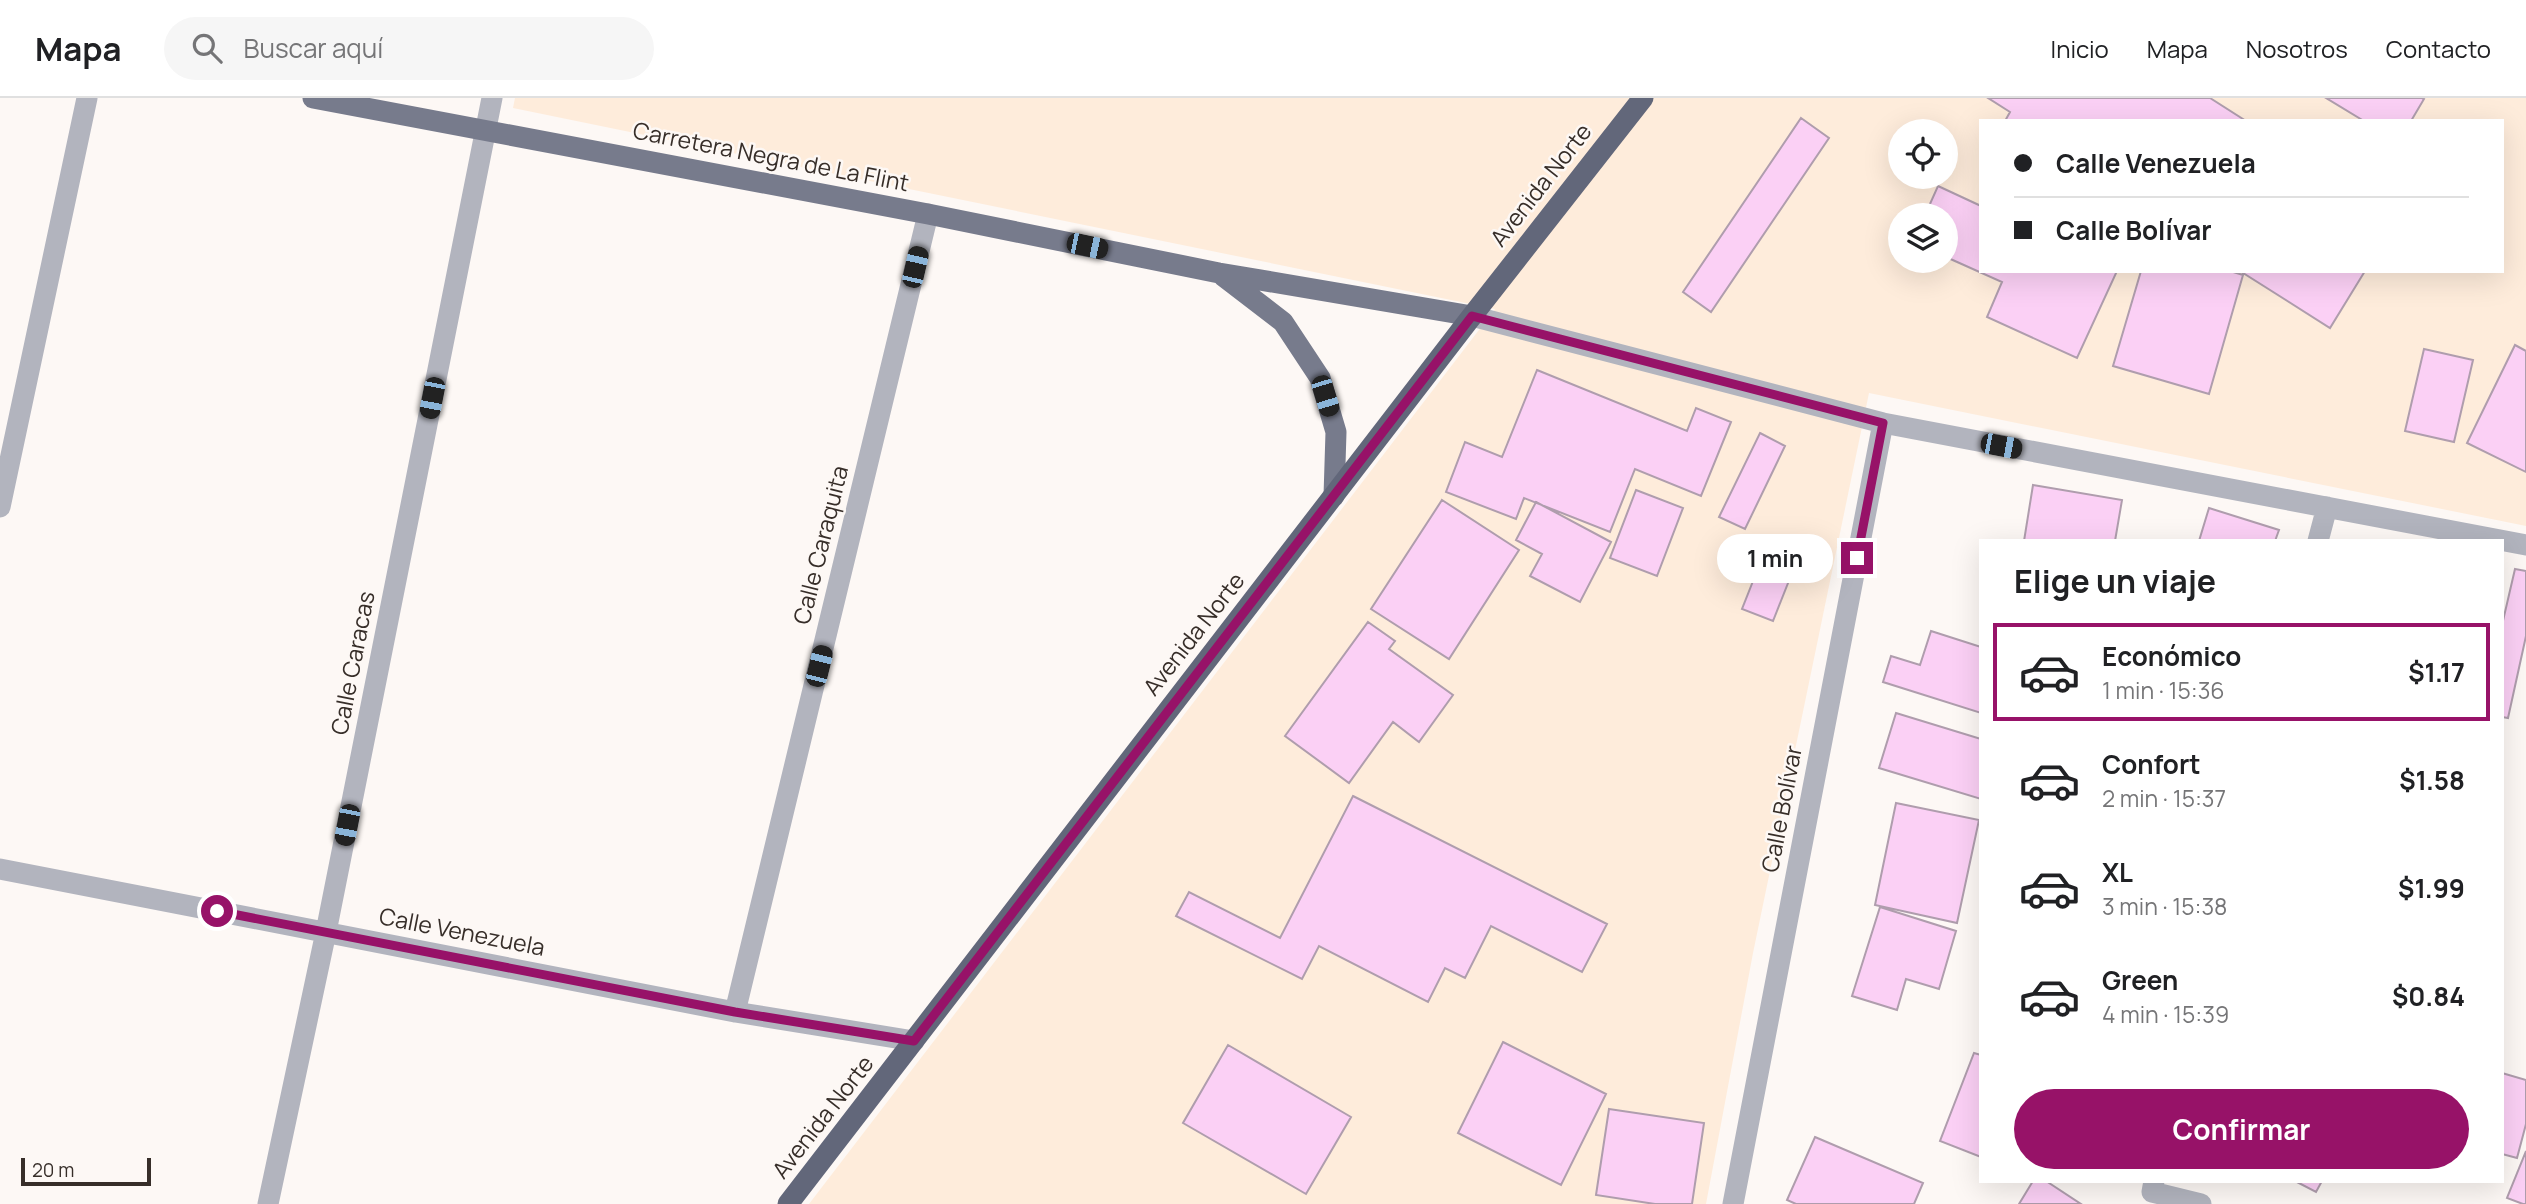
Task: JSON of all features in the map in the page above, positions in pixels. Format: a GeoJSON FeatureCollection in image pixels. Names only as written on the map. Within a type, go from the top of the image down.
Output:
{"type":"FeatureCollection","features":[{"type":"Feature","properties":{"kind":"highway","name":"Avenida Norte"},"geometry":{"type":"LineString","coordinates":[[788,1204],[1643,98]]}},
{"type":"Feature","properties":{"kind":"main road","name":"Carretera Negra de La Flint"},"geometry":{"type":"LineString","coordinates":[[313,98],[928,214],[1219,273],[1472,316]]}},
{"type":"Feature","properties":{"kind":"main road","name":"Carretera Negra de La Flint"},"geometry":{"type":"LineString","coordinates":[[1219,273],[1283,322],[1320,378],[1336,432],[1334,495]]}},
{"type":"Feature","properties":{"kind":"street"},"geometry":{"type":"LineString","coordinates":[[0,507],[88,98]]}},
{"type":"Feature","properties":{"kind":"street","name":"Calle Caracas"},"geometry":{"type":"LineString","coordinates":[[268,1204],[326,932],[492,98]]}},
{"type":"Feature","properties":{"kind":"street","name":"Calle Caraquita"},"geometry":{"type":"LineString","coordinates":[[735,1012],[928,214]]}},
{"type":"Feature","properties":{"kind":"street"},"geometry":{"type":"LineString","coordinates":[[1472,316],[1883,423],[2494,539]]}},
{"type":"Feature","properties":{"kind":"street","name":"Calle Bolívar"},"geometry":{"type":"LineString","coordinates":[[1732,1204],[1883,423]]}},
{"type":"Feature","properties":{"kind":"street"},"geometry":{"type":"LineString","coordinates":[[2318,539],[2326,507]]}},
{"type":"Feature","properties":{"kind":"street"},"geometry":{"type":"LineString","coordinates":[[2504,541],[2526,545]]}},
{"type":"Feature","properties":{"kind":"street","name":"Calle Venezuela"},"geometry":{"type":"LineString","coordinates":[[0,869],[735,1012],[914,1041]]}},
{"type":"Feature","properties":{"kind":"street"},"geometry":{"type":"LineString","coordinates":[[2154,1183],[2152,1192],[2201,1204]]}},
{"type":"Feature","properties":{"kind":"shaded area"},"geometry":{"type":"Polygon","coordinates":[[[515,98],[2526,98],[2526,526],[1869,393],[1753,953],[1706,1204],[809,1204],[1495,309],[513,108],[515,98]]]}},
{"type":"Feature","properties":{"kind":"building"},"geometry":{"type":"Polygon","coordinates":[[[1988,98],[2210,98],[2243,119],[2006,119],[2010,112],[1988,98]]]}},
{"type":"Feature","properties":{"kind":"building"},"geometry":{"type":"Polygon","coordinates":[[[2326,98],[2424,99],[2412,119],[2361,119],[2326,98]]]}},
{"type":"Feature","properties":{"kind":"building"},"geometry":{"type":"Polygon","coordinates":[[[1801,118],[1829,138],[1711,312],[1683,292],[1801,118]]]}},
{"type":"Feature","properties":{"kind":"building"},"geometry":{"type":"Polygon","coordinates":[[[1937,189],[1944,189],[1979,205],[1979,272],[1958,262],[1958,203],[1930,203],[1937,189]]]}},
{"type":"Feature","properties":{"kind":"building"},"geometry":{"type":"Polygon","coordinates":[[[1982,273],[2116,273],[2077,358],[1987,317],[2002,282],[1982,273]]]}},
{"type":"Feature","properties":{"kind":"building"},"geometry":{"type":"Polygon","coordinates":[[[2140,273],[2243,275],[2209,394],[2113,366],[2140,273]]]}},
{"type":"Feature","properties":{"kind":"building"},"geometry":{"type":"Polygon","coordinates":[[[2243,273],[2364,273],[2330,328],[2243,273]]]}},
{"type":"Feature","properties":{"kind":"building"},"geometry":{"type":"Polygon","coordinates":[[[2515,345],[2526,351],[2526,472],[2467,443],[2515,345]]]}},
{"type":"Feature","properties":{"kind":"building"},"geometry":{"type":"Polygon","coordinates":[[[2424,349],[2473,360],[2454,442],[2405,431],[2424,349]]]}},
{"type":"Feature","properties":{"kind":"building"},"geometry":{"type":"Polygon","coordinates":[[[1537,370],[1687,431],[1696,408],[1731,422],[1701,496],[1635,469],[1610,532],[1524,498],[1516,519],[1446,492],[1465,442],[1502,457],[1537,370]]]}},
{"type":"Feature","properties":{"kind":"building"},"geometry":{"type":"Polygon","coordinates":[[[1760,433],[1785,446],[1745,529],[1719,517],[1760,433]]]}},
{"type":"Feature","properties":{"kind":"building"},"geometry":{"type":"Polygon","coordinates":[[[2033,485],[2122,500],[2115,539],[2024,539],[2033,485]]]}},
{"type":"Feature","properties":{"kind":"building"},"geometry":{"type":"Polygon","coordinates":[[[1636,490],[1683,508],[1657,576],[1610,558],[1636,490]]]}},
{"type":"Feature","properties":{"kind":"building"},"geometry":{"type":"Polygon","coordinates":[[[1442,500],[1519,550],[1449,659],[1371,609],[1442,500]]]}},
{"type":"Feature","properties":{"kind":"building"},"geometry":{"type":"Polygon","coordinates":[[[1536,502],[1611,542],[1580,602],[1530,576],[1542,554],[1516,540],[1536,502]]]}},
{"type":"Feature","properties":{"kind":"building"},"geometry":{"type":"Polygon","coordinates":[[[2209,508],[2279,530],[2276,539],[2200,539],[2209,508]]]}},
{"type":"Feature","properties":{"kind":"building"},"geometry":{"type":"Polygon","coordinates":[[[1759,566],[1790,578],[1773,621],[1742,609],[1759,566]]]}},
{"type":"Feature","properties":{"kind":"building"},"geometry":{"type":"Polygon","coordinates":[[[2515,569],[2526,571],[2526,636],[2508,718],[2504,717],[2504,616],[2515,569]]]}},
{"type":"Feature","properties":{"kind":"building"},"geometry":{"type":"Polygon","coordinates":[[[1368,622],[1395,641],[1389,649],[1453,695],[1419,742],[1393,722],[1349,783],[1285,736],[1368,622]]]}},
{"type":"Feature","properties":{"kind":"building"},"geometry":{"type":"Polygon","coordinates":[[[1931,631],[1979,646],[1979,712],[1883,682],[1891,656],[1920,665],[1931,631]]]}},
{"type":"Feature","properties":{"kind":"building"},"geometry":{"type":"Polygon","coordinates":[[[1896,713],[1979,738],[1979,798],[1879,768],[1896,713]]]}},
{"type":"Feature","properties":{"kind":"building"},"geometry":{"type":"Polygon","coordinates":[[[1353,796],[1607,924],[1582,972],[1491,926],[1465,978],[1445,968],[1428,1002],[1319,946],[1302,979],[1176,916],[1189,892],[1280,938],[1353,796]]]}},
{"type":"Feature","properties":{"kind":"building"},"geometry":{"type":"Polygon","coordinates":[[[1896,803],[1979,820],[1957,923],[1875,905],[1896,803]]]}},
{"type":"Feature","properties":{"kind":"building"},"geometry":{"type":"Polygon","coordinates":[[[1880,907],[1956,931],[1939,989],[1906,979],[1897,1010],[1852,996],[1880,907]]]}},
{"type":"Feature","properties":{"kind":"building"},"geometry":{"type":"Polygon","coordinates":[[[1503,1042],[1606,1094],[1561,1185],[1458,1133],[1503,1042]]]}},
{"type":"Feature","properties":{"kind":"building"},"geometry":{"type":"Polygon","coordinates":[[[1228,1045],[1351,1117],[1306,1194],[1183,1123],[1228,1045]]]}},
{"type":"Feature","properties":{"kind":"building"},"geometry":{"type":"Polygon","coordinates":[[[1974,1053],[1979,1054],[1979,1156],[1940,1141],[1974,1053]]]}},
{"type":"Feature","properties":{"kind":"building"},"geometry":{"type":"Polygon","coordinates":[[[2504,1074],[2526,1080],[2526,1124],[2517,1158],[2504,1155],[2504,1074]]]}},
{"type":"Feature","properties":{"kind":"building"},"geometry":{"type":"Polygon","coordinates":[[[1609,1109],[1704,1123],[1692,1204],[1655,1204],[1596,1195],[1609,1109]]]}},
{"type":"Feature","properties":{"kind":"building"},"geometry":{"type":"Polygon","coordinates":[[[1815,1137],[1923,1183],[1914,1204],[1796,1204],[1787,1200],[1815,1137]]]}},
{"type":"Feature","properties":{"kind":"building"},"geometry":{"type":"Polygon","coordinates":[[[2526,1151],[2526,1204],[2523,1204],[2507,1198],[2526,1151]]]}},
{"type":"Feature","properties":{"kind":"building"},"geometry":{"type":"Polygon","coordinates":[[[2032,1183],[2049,1183],[2081,1204],[2019,1204],[2032,1183]]]}},
{"type":"Feature","properties":{"kind":"building"},"geometry":{"type":"Polygon","coordinates":[[[2299,1183],[2321,1183],[2316,1192],[2299,1183]]]}},
{"type":"Feature","properties":{"kind":"route"},"geometry":{"type":"LineString","coordinates":[[217,911],[735,1012],[914,1041],[1472,316],[1883,423],[1857,558]]}}]}
